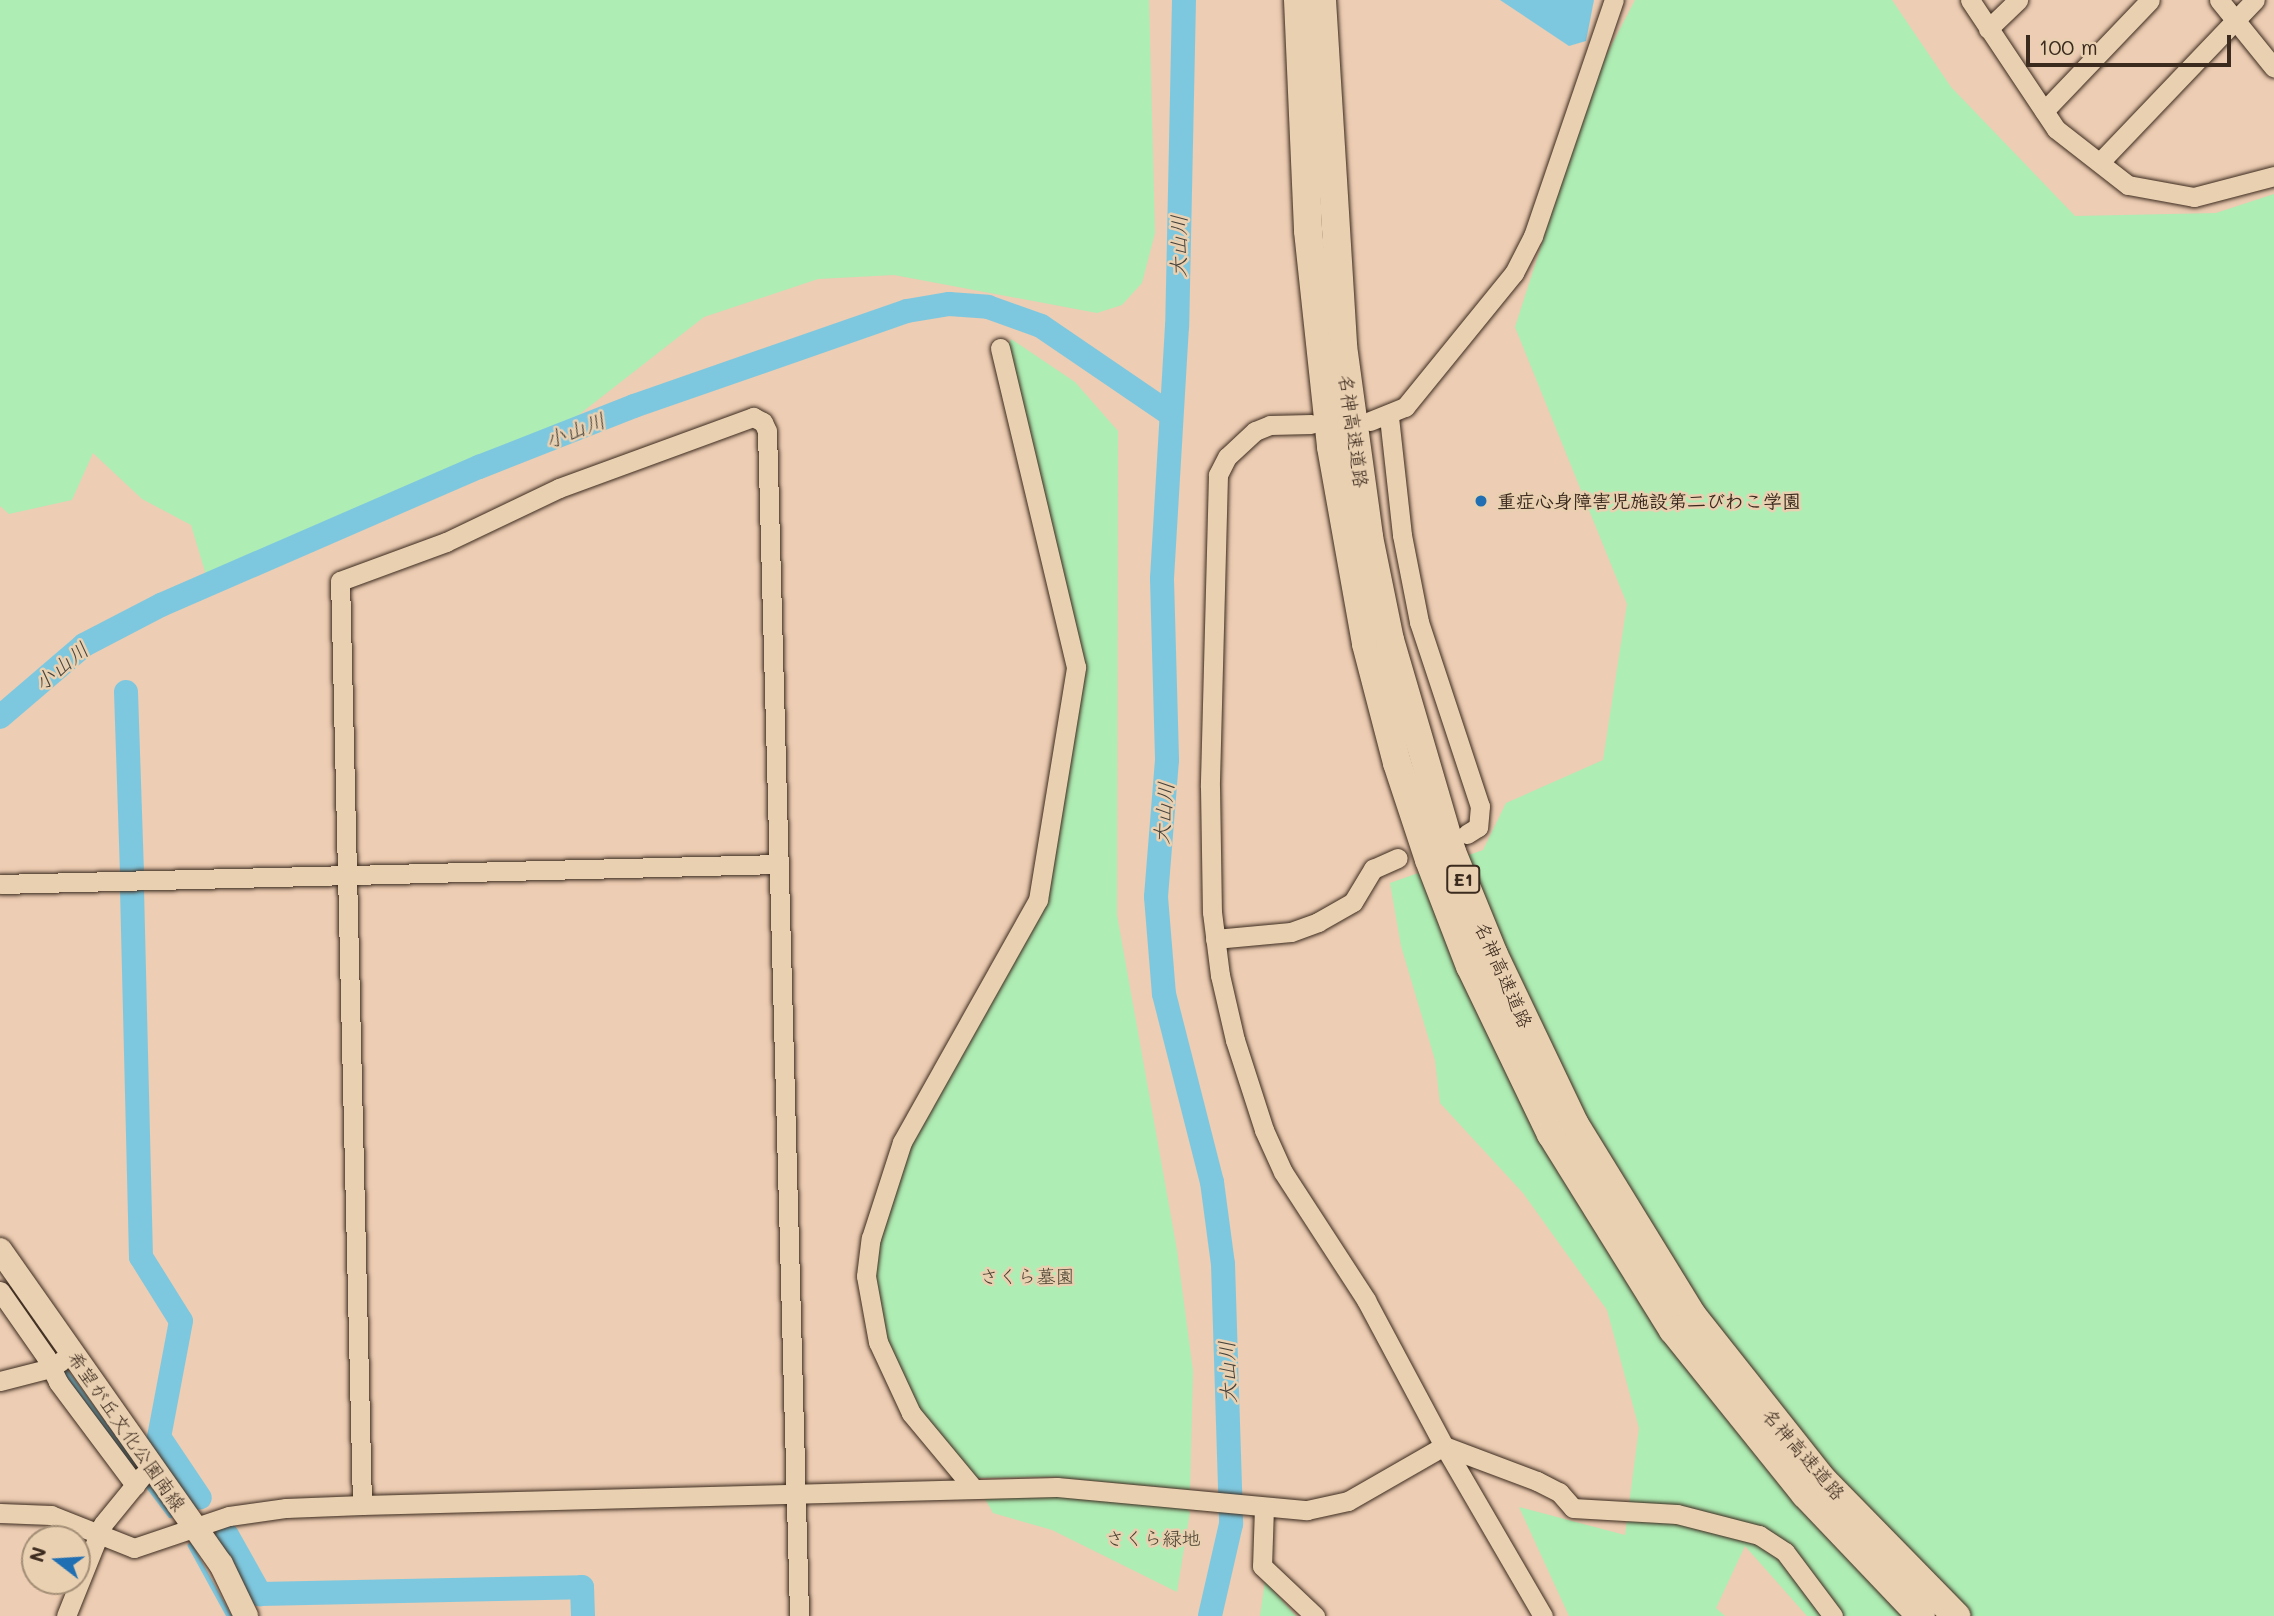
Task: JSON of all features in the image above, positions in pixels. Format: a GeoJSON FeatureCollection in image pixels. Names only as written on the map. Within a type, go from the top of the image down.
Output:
{"type":"FeatureCollection","features":[{"type":"Feature","properties":{"kind":"highway","name":"名神高速道路"},"geometry":{"type":"LineString","coordinates":[[1298,0],[1308,231],[1339,501],[1373,670],[1397,763],[1433,872],[1476,978],[1551,1134],[1673,1330],[1805,1494],[1921,1616]]}},
{"type":"Feature","properties":{"kind":"highway","name":"名神高速道路"},"geometry":{"type":"LineString","coordinates":[[1322,0],[1342,333],[1369,537],[1422,758],[1457,865],[1494,956],[1574,1123],[1692,1315],[1822,1479],[1956,1616]]}},
{"type":"Feature","properties":{"kind":"main road","name":"希望が丘文化公園南線"},"geometry":{"type":"LineString","coordinates":[[0,1250],[154,1464],[221,1564],[246,1616]]}},
{"type":"Feature","properties":{"kind":"street"},"geometry":{"type":"LineString","coordinates":[[1467,834],[1478,827],[1480,806],[1419,622],[1380,419],[1405,407],[1444,353],[1500,291],[1524,255],[1614,0]]}},
{"type":"Feature","properties":{"kind":"street"},"geometry":{"type":"LineString","coordinates":[[1970,0],[2056,129],[2128,185],[2194,197],[2274,176]]}},
{"type":"Feature","properties":{"kind":"street"},"geometry":{"type":"LineString","coordinates":[[1988,29],[2018,0]]}},
{"type":"Feature","properties":{"kind":"street"},"geometry":{"type":"LineString","coordinates":[[2044,111],[2150,0]]}},
{"type":"Feature","properties":{"kind":"street"},"geometry":{"type":"LineString","coordinates":[[2219,0],[2274,68]]}},
{"type":"Feature","properties":{"kind":"street"},"geometry":{"type":"LineString","coordinates":[[2099,162],[2255,0]]}},
{"type":"Feature","properties":{"kind":"street"},"geometry":{"type":"LineString","coordinates":[[974,1489],[911,1413],[878,1342],[866,1276],[872,1238],[902,1142],[1038,900],[1076,667],[1000,348]]}},
{"type":"Feature","properties":{"kind":"street"},"geometry":{"type":"LineString","coordinates":[[362,1505],[340,581],[446,541],[559,488],[752,417],[763,422],[767,431],[799,1616]]}},
{"type":"Feature","properties":{"kind":"street"},"geometry":{"type":"LineString","coordinates":[[1311,424],[1270,425],[1255,431],[1227,457],[1218,475],[1210,787],[1215,939],[1235,1040],[1264,1130],[1307,1213],[1379,1322],[1444,1446],[1544,1616]]}},
{"type":"Feature","properties":{"kind":"street"},"geometry":{"type":"LineString","coordinates":[[1215,939],[1291,932],[1318,922],[1353,902],[1373,869],[1398,858]]}},
{"type":"Feature","properties":{"kind":"street"},"geometry":{"type":"LineString","coordinates":[[0,884],[779,864]]}},
{"type":"Feature","properties":{"kind":"street"},"geometry":{"type":"LineString","coordinates":[[1,1294],[135,1485]]}},
{"type":"Feature","properties":{"kind":"street"},"geometry":{"type":"LineString","coordinates":[[0,1381],[51,1368],[73,1352]]}},
{"type":"Feature","properties":{"kind":"street"},"geometry":{"type":"LineString","coordinates":[[0,1513],[51,1516],[134,1548],[193,1525],[286,1508],[362,1505],[1057,1487],[1307,1510],[1348,1501],[1444,1446]]}},
{"type":"Feature","properties":{"kind":"street"},"geometry":{"type":"LineString","coordinates":[[1444,1446],[1537,1481],[1559,1492],[1573,1508],[1677,1514],[1759,1535],[1785,1552],[1833,1616]]}},
{"type":"Feature","properties":{"kind":"street"},"geometry":{"type":"LineString","coordinates":[[66,1616],[97,1535],[154,1464]]}},
{"type":"Feature","properties":{"kind":"street"},"geometry":{"type":"LineString","coordinates":[[1263,1507],[1262,1566],[1315,1616]]}},
{"type":"Feature","properties":{"kind":"green space"},"geometry":{"type":"Polygon","coordinates":[[[0,0],[1149,0],[1155,233],[1142,283],[1122,305],[1097,313],[894,275],[818,279],[704,317],[567,424],[206,575],[191,525],[142,499],[93,453],[72,500],[9,514],[0,506],[0,0]]]}},
{"type":"Feature","properties":{"kind":"green space"},"geometry":{"type":"Polygon","coordinates":[[[1635,0],[1892,0],[1951,87],[2075,216],[2216,213],[2274,194],[2274,1616],[1807,1616],[1745,1546],[1716,1608],[1725,1616],[1569,1616],[1519,1507],[1625,1535],[1639,1428],[1607,1310],[1523,1193],[1440,1103],[1435,1060],[1401,946],[1390,883],[1483,850],[1506,803],[1603,760],[1627,604],[1515,327],[1597,73],[1635,0]]]}},
{"type":"Feature","properties":{"kind":"green space","name":"さくら墓園"},"geometry":{"type":"Polygon","coordinates":[[[1011,339],[1075,382],[1118,431],[1117,915],[1177,1250],[1193,1371],[1190,1490],[1051,1477],[977,1478],[915,1409],[877,1315],[873,1280],[877,1245],[907,1146],[1045,899],[1081,665],[1008,347],[1011,339]]]}},
{"type":"Feature","properties":{"kind":"green space","name":"さくら緑地"},"geometry":{"type":"Polygon","coordinates":[[[1057,1494],[1184,1506],[1190,1512],[1177,1592],[1052,1530],[993,1513],[984,1497],[1057,1494]]]}},
{"type":"Feature","properties":{"kind":"green space"},"geometry":{"type":"Polygon","coordinates":[[[1265,1581],[1296,1616],[1260,1616],[1265,1581]]]}},
{"type":"Feature","properties":{"kind":"water"},"geometry":{"type":"Polygon","coordinates":[[[1500,0],[1594,0],[1586,41],[1569,46],[1500,0]]]}},
{"type":"Feature","properties":{"kind":"waterway","name":"大山川"},"geometry":{"type":"LineString","coordinates":[[1184,0],[1177,326],[1162,579],[1167,760],[1156,897],[1164,994],[1212,1182],[1223,1264],[1231,1524],[1210,1616]]}},
{"type":"Feature","properties":{"kind":"waterway","name":"小山川"},"geometry":{"type":"LineString","coordinates":[[0,717],[84,645],[161,605],[479,467],[634,406],[907,311],[949,304],[988,307],[1041,326],[1170,414]]}},
{"type":"Feature","properties":{"kind":"waterway"},"geometry":{"type":"LineString","coordinates":[[126,692],[132,871]]}},
{"type":"Feature","properties":{"kind":"waterway"},"geometry":{"type":"LineString","coordinates":[[132,889],[141,1257],[181,1321],[159,1437],[200,1498]]}},
{"type":"Feature","properties":{"kind":"waterway"},"geometry":{"type":"LineString","coordinates":[[64,1369],[137,1469]]}},
{"type":"Feature","properties":{"kind":"waterway"},"geometry":{"type":"LineString","coordinates":[[146,1483],[170,1515]]}},
{"type":"Feature","properties":{"kind":"waterway"},"geometry":{"type":"LineString","coordinates":[[227,1535],[260,1594],[582,1587],[583,1616]]}},
{"type":"Feature","properties":{"kind":"waterway"},"geometry":{"type":"LineString","coordinates":[[190,1545],[229,1616]]}},
{"type":"Feature","properties":{"kind":"place","name":"重症心身障害児施設第二びわこ学園"},"geometry":{"type":"Point","coordinates":[1481,501]}}]}
